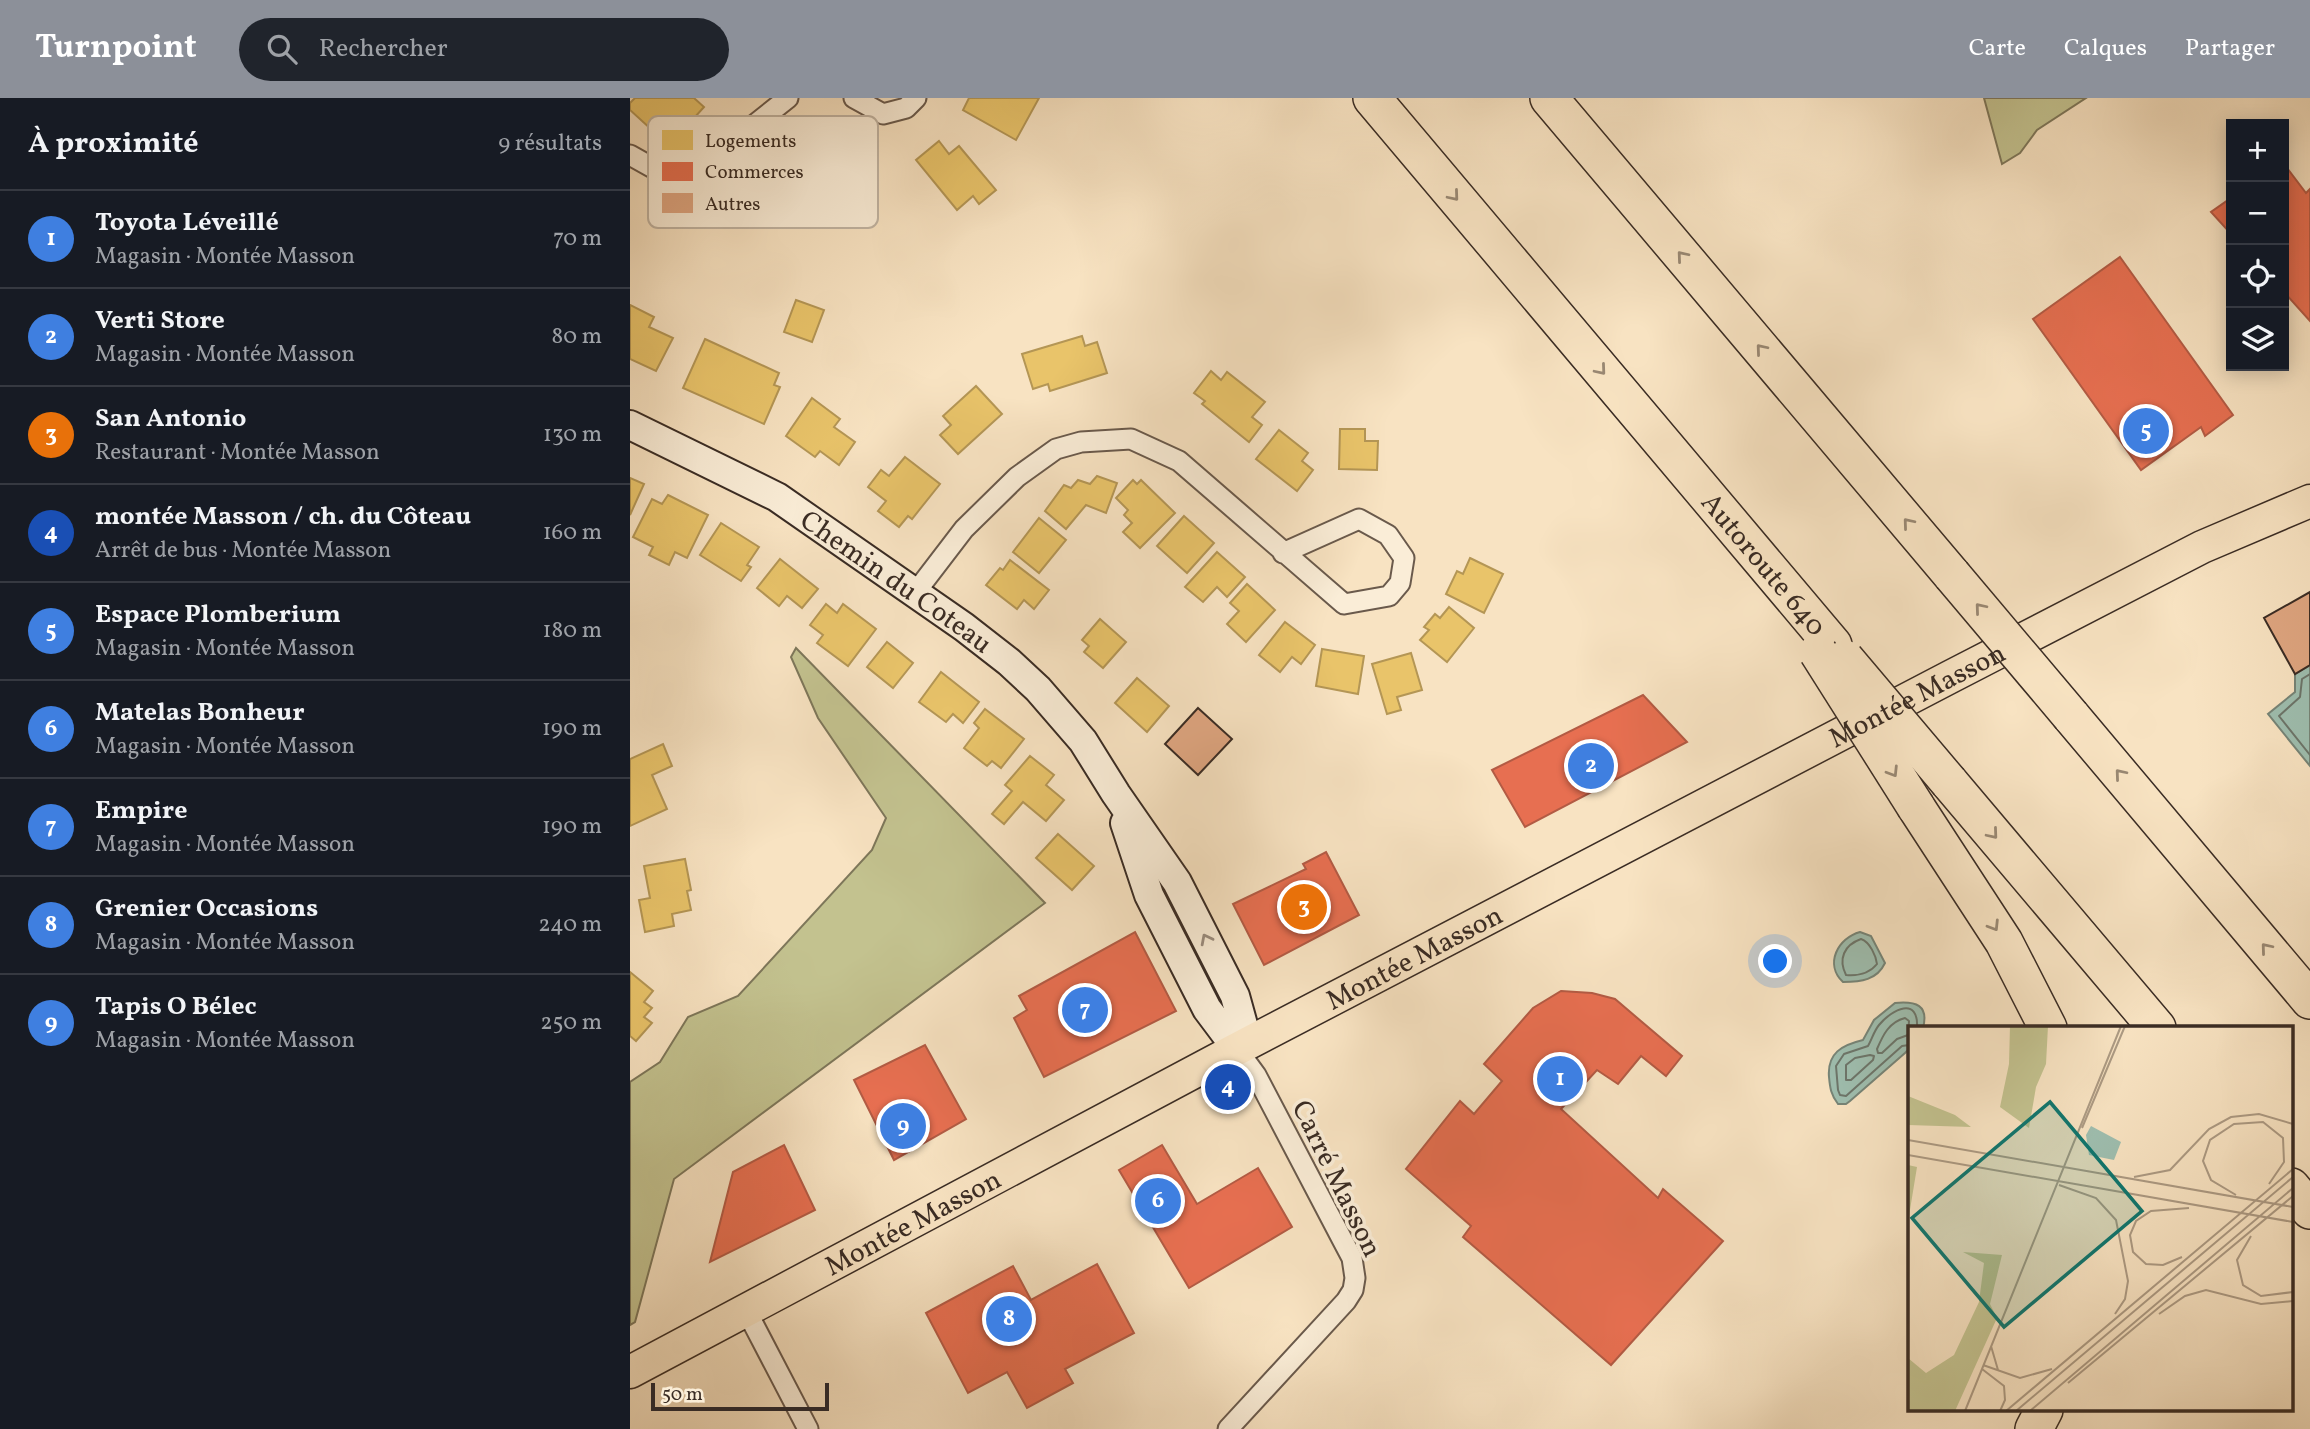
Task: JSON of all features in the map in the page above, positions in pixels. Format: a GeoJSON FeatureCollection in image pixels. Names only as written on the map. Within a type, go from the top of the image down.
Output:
{"type":"FeatureCollection","features":[{"type":"Feature","properties":{"kind":"highway","name":"Autoroute 640"},"geometry":{"type":"LineString","coordinates":[[1371,98],[1761,561],[1825,648],[1949,782],[2155,1026]]}},
{"type":"Feature","properties":{"kind":"highway"},"geometry":{"type":"LineString","coordinates":[[1549,98],[2310,1000]]}},
{"type":"Feature","properties":{"kind":"highway"},"geometry":{"type":"LineString","coordinates":[[1825,648],[1916,807],[2004,942],[2047,1026]]}},
{"type":"Feature","properties":{"kind":"highway"},"geometry":{"type":"LineString","coordinates":[[2292,1188],[2310,1210]]}},
{"type":"Feature","properties":{"kind":"highway"},"geometry":{"type":"LineString","coordinates":[[2034,1429],[2043,1412]]}},
{"type":"Feature","properties":{"kind":"main road","name":"Montée Masson"},"geometry":{"type":"LineString","coordinates":[[630,1372],[1242,1046],[2202,547],[2310,482]]}},
{"type":"Feature","properties":{"kind":"main road","name":"Montée Masson"},"geometry":{"type":"LineString","coordinates":[[2202,547],[2310,501]]}},
{"type":"Feature","properties":{"kind":"street"},"geometry":{"type":"LineString","coordinates":[[765,116],[788,98]]}},
{"type":"Feature","properties":{"kind":"street"},"geometry":{"type":"LineString","coordinates":[[854,98],[883,114],[906,108],[916,98]]}},
{"type":"Feature","properties":{"kind":"street"},"geometry":{"type":"LineString","coordinates":[[630,155],[648,165]]}},
{"type":"Feature","properties":{"kind":"street","name":"Chemin du Coteau"},"geometry":{"type":"LineString","coordinates":[[630,425],[777,497],[979,638],[1038,689],[1083,741],[1116,794],[1149,895],[1207,1009],[1242,1046]]}},
{"type":"Feature","properties":{"kind":"street"},"geometry":{"type":"LineString","coordinates":[[915,593],[964,529],[1017,477],[1056,449],[1081,442],[1131,439],[1179,461],[1283,553],[1344,604],[1389,596],[1401,583],[1404,558],[1388,535],[1359,519],[1283,553]]}},
{"type":"Feature","properties":{"kind":"street","name":"Carré Masson"},"geometry":{"type":"LineString","coordinates":[[1228,1429],[1337,1312],[1353,1290],[1355,1278],[1352,1258],[1242,1046]]}},
{"type":"Feature","properties":{"kind":"street"},"geometry":{"type":"LineString","coordinates":[[746,1310],[808,1429]]}},
{"type":"Feature","properties":{"kind":"shaded area"},"geometry":{"type":"Polygon","coordinates":[[[1984,98],[2086,98],[2037,130],[2020,153],[2002,164],[1984,98]]]}},
{"type":"Feature","properties":{"kind":"shaded area"},"geometry":{"type":"Polygon","coordinates":[[[796,648],[1045,903],[674,1179],[635,1322],[630,1325],[630,1082],[660,1062],[688,1017],[738,996],[872,850],[886,818],[818,718],[791,657],[796,648]]]}},
{"type":"Feature","properties":{"kind":"water"},"geometry":{"type":"Polygon","coordinates":[[[2310,665],[2310,766],[2268,714],[2295,692],[2295,674],[2310,665]]]}},
{"type":"Feature","properties":{"kind":"water"},"geometry":{"type":"Polygon","coordinates":[[[1860,932],[1871,936],[1885,963],[1878,973],[1868,979],[1843,982],[1835,967],[1836,952],[1845,940],[1860,932]]]}},
{"type":"Feature","properties":{"kind":"water"},"geometry":{"type":"Polygon","coordinates":[[[1895,1003],[1915,1004],[1924,1014],[1923,1026],[1908,1026],[1908,1050],[1850,1101],[1838,1104],[1831,1091],[1829,1077],[1833,1056],[1842,1048],[1863,1040],[1874,1020],[1895,1003]]]}},
{"type":"Feature","properties":{"kind":"building: Logements"},"geometry":{"type":"Polygon","coordinates":[[[635,98],[694,98],[704,107],[696,116],[648,116],[648,126],[630,110],[630,103],[635,98]]]}},
{"type":"Feature","properties":{"kind":"building: Logements"},"geometry":{"type":"Polygon","coordinates":[[[969,98],[1039,98],[1016,140],[963,110],[969,98]]]}},
{"type":"Feature","properties":{"kind":"building: Logements"},"geometry":{"type":"Polygon","coordinates":[[[939,141],[949,154],[959,146],[996,190],[979,204],[973,196],[957,210],[916,160],[939,141]]]}},
{"type":"Feature","properties":{"kind":"building: Logements"},"geometry":{"type":"Polygon","coordinates":[[[796,300],[824,310],[812,342],[784,332],[796,300]]]}},
{"type":"Feature","properties":{"kind":"building: Logements"},"geometry":{"type":"Polygon","coordinates":[[[630,305],[654,317],[649,327],[673,338],[656,371],[630,359],[630,305]]]}},
{"type":"Feature","properties":{"kind":"building: Logements"},"geometry":{"type":"Polygon","coordinates":[[[1082,336],[1085,346],[1097,342],[1107,373],[1050,391],[1048,384],[1033,389],[1022,354],[1082,336]]]}},
{"type":"Feature","properties":{"kind":"building: Logements"},"geometry":{"type":"Polygon","coordinates":[[[705,339],[779,373],[774,385],[780,387],[764,424],[683,388],[705,339]]]}},
{"type":"Feature","properties":{"kind":"building: Logements"},"geometry":{"type":"Polygon","coordinates":[[[1211,371],[1221,380],[1227,372],[1265,402],[1252,417],[1262,425],[1249,442],[1202,404],[1205,401],[1194,393],[1211,371]]]}},
{"type":"Feature","properties":{"kind":"building: Logements"},"geometry":{"type":"Polygon","coordinates":[[[976,386],[1002,414],[958,454],[940,435],[951,425],[943,416],[976,386]]]}},
{"type":"Feature","properties":{"kind":"building: Logements"},"geometry":{"type":"Polygon","coordinates":[[[812,398],[840,419],[834,427],[855,442],[839,465],[820,451],[815,457],[786,436],[812,398]]]}},
{"type":"Feature","properties":{"kind":"building: Logements"},"geometry":{"type":"Polygon","coordinates":[[[1340,429],[1365,429],[1365,441],[1378,441],[1377,470],[1339,469],[1340,429]]]}},
{"type":"Feature","properties":{"kind":"building: Logements"},"geometry":{"type":"Polygon","coordinates":[[[1279,430],[1308,453],[1302,461],[1313,470],[1297,491],[1256,459],[1279,430]]]}},
{"type":"Feature","properties":{"kind":"building: Logements"},"geometry":{"type":"Polygon","coordinates":[[[905,457],[940,484],[912,519],[908,516],[899,527],[878,511],[886,501],[868,487],[881,470],[889,476],[905,457]]]}},
{"type":"Feature","properties":{"kind":"building: Logements"},"geometry":{"type":"Polygon","coordinates":[[[1097,476],[1117,483],[1106,513],[1086,505],[1066,529],[1045,511],[1064,485],[1071,488],[1078,480],[1090,484],[1097,476]]]}},
{"type":"Feature","properties":{"kind":"building: Logements"},"geometry":{"type":"Polygon","coordinates":[[[630,478],[644,484],[630,515],[630,478]]]}},
{"type":"Feature","properties":{"kind":"building: Logements"},"geometry":{"type":"Polygon","coordinates":[[[1133,480],[1137,484],[1141,480],[1175,513],[1140,548],[1123,532],[1132,523],[1124,515],[1128,510],[1116,498],[1133,480]]]}},
{"type":"Feature","properties":{"kind":"building: Logements"},"geometry":{"type":"Polygon","coordinates":[[[668,495],[708,515],[687,558],[675,552],[669,565],[649,555],[653,547],[633,537],[652,499],[662,504],[668,495]]]}},
{"type":"Feature","properties":{"kind":"building: Logements"},"geometry":{"type":"Polygon","coordinates":[[[1184,516],[1214,543],[1187,573],[1157,546],[1184,516]]]}},
{"type":"Feature","properties":{"kind":"building: Logements"},"geometry":{"type":"Polygon","coordinates":[[[1039,518],[1066,540],[1039,573],[1013,552],[1039,518]]]}},
{"type":"Feature","properties":{"kind":"building: Logements"},"geometry":{"type":"Polygon","coordinates":[[[721,523],[759,547],[747,565],[751,567],[741,581],[700,555],[721,523]]]}},
{"type":"Feature","properties":{"kind":"building: Logements"},"geometry":{"type":"Polygon","coordinates":[[[1217,552],[1245,577],[1227,597],[1217,587],[1203,602],[1185,587],[1217,552]]]}},
{"type":"Feature","properties":{"kind":"building: Logements"},"geometry":{"type":"Polygon","coordinates":[[[1470,558],[1503,574],[1484,613],[1446,594],[1457,571],[1463,574],[1470,558]]]}},
{"type":"Feature","properties":{"kind":"building: Logements"},"geometry":{"type":"Polygon","coordinates":[[[780,559],[818,589],[802,608],[787,596],[779,606],[757,588],[780,559]]]}},
{"type":"Feature","properties":{"kind":"building: Logements"},"geometry":{"type":"Polygon","coordinates":[[[1010,560],[1049,590],[1034,609],[1024,600],[1017,609],[986,585],[1010,560]]]}},
{"type":"Feature","properties":{"kind":"building: Logements"},"geometry":{"type":"Polygon","coordinates":[[[1247,584],[1275,610],[1246,642],[1227,624],[1239,611],[1230,603],[1247,584]]]}},
{"type":"Feature","properties":{"kind":"building: Logements"},"geometry":{"type":"Polygon","coordinates":[[[826,604],[837,613],[843,604],[876,629],[848,666],[817,643],[823,635],[810,625],[826,604]]]}},
{"type":"Feature","properties":{"kind":"building: Logements"},"geometry":{"type":"Polygon","coordinates":[[[1449,607],[1474,628],[1447,662],[1420,640],[1429,630],[1424,627],[1435,614],[1440,618],[1449,607]]]}},
{"type":"Feature","properties":{"kind":"building: Logements"},"geometry":{"type":"Polygon","coordinates":[[[1100,619],[1126,642],[1103,668],[1084,652],[1089,646],[1082,640],[1100,619]]]}},
{"type":"Feature","properties":{"kind":"building: Logements"},"geometry":{"type":"Polygon","coordinates":[[[1285,622],[1315,645],[1301,664],[1292,657],[1280,672],[1259,655],[1285,622]]]}},
{"type":"Feature","properties":{"kind":"building: Logements"},"geometry":{"type":"Polygon","coordinates":[[[887,642],[913,663],[893,688],[867,667],[887,642]]]}},
{"type":"Feature","properties":{"kind":"building: Logements"},"geometry":{"type":"Polygon","coordinates":[[[1322,649],[1364,656],[1358,694],[1316,686],[1322,649]]]}},
{"type":"Feature","properties":{"kind":"building: Logements"},"geometry":{"type":"Polygon","coordinates":[[[1411,653],[1422,690],[1397,697],[1401,710],[1387,714],[1372,664],[1411,653]]]}},
{"type":"Feature","properties":{"kind":"building: Logements"},"geometry":{"type":"Polygon","coordinates":[[[941,672],[979,702],[963,723],[953,714],[946,722],[919,702],[941,672]]]}},
{"type":"Feature","properties":{"kind":"building: Logements"},"geometry":{"type":"Polygon","coordinates":[[[1137,678],[1169,706],[1147,732],[1115,703],[1137,678]]]}},
{"type":"Feature","properties":{"kind":"building: Logements"},"geometry":{"type":"Polygon","coordinates":[[[985,709],[1024,739],[1001,768],[992,761],[987,766],[964,748],[979,728],[974,723],[985,709]]]}},
{"type":"Feature","properties":{"kind":"building: Logements"},"geometry":{"type":"Polygon","coordinates":[[[663,744],[672,766],[652,775],[667,809],[630,826],[630,759],[663,744]]]}},
{"type":"Feature","properties":{"kind":"building: Logements"},"geometry":{"type":"Polygon","coordinates":[[[1030,756],[1054,775],[1046,785],[1064,800],[1046,821],[1023,802],[1004,824],[992,814],[1012,791],[1005,785],[1030,756]]]}},
{"type":"Feature","properties":{"kind":"building: Logements"},"geometry":{"type":"Polygon","coordinates":[[[1058,834],[1094,866],[1072,890],[1036,858],[1058,834]]]}},
{"type":"Feature","properties":{"kind":"building: Logements"},"geometry":{"type":"Polygon","coordinates":[[[685,859],[691,890],[687,891],[691,910],[672,914],[674,926],[645,932],[639,900],[650,898],[644,866],[685,859]]]}},
{"type":"Feature","properties":{"kind":"building: Logements"},"geometry":{"type":"Polygon","coordinates":[[[630,972],[653,991],[644,1002],[652,1008],[644,1017],[652,1023],[636,1041],[630,1036],[630,972]]]}},
{"type":"Feature","properties":{"kind":"building: Commerces"},"geometry":{"type":"Polygon","coordinates":[[[2289,171],[2306,193],[2310,189],[2310,321],[2289,298],[2289,171]]]}},
{"type":"Feature","properties":{"kind":"building: Commerces"},"geometry":{"type":"Polygon","coordinates":[[[2226,202],[2226,228],[2211,212],[2226,202]]]}},
{"type":"Feature","properties":{"kind":"building: Commerces"},"geometry":{"type":"Polygon","coordinates":[[[2120,257],[2233,415],[2205,436],[2201,427],[2141,470],[2033,319],[2120,257]]]}},
{"type":"Feature","properties":{"kind":"building: Commerces"},"geometry":{"type":"Polygon","coordinates":[[[1643,695],[1687,742],[1525,827],[1492,770],[1643,695]]]}},
{"type":"Feature","properties":{"kind":"building: Commerces"},"geometry":{"type":"Polygon","coordinates":[[[1326,852],[1359,915],[1264,965],[1233,904],[1306,869],[1303,864],[1326,852]]]}},
{"type":"Feature","properties":{"kind":"building: Commerces"},"geometry":{"type":"Polygon","coordinates":[[[1135,932],[1176,1011],[1044,1077],[1014,1018],[1027,1010],[1019,996],[1135,932]]]}},
{"type":"Feature","properties":{"kind":"building: Commerces"},"geometry":{"type":"Polygon","coordinates":[[[1561,991],[1592,993],[1615,999],[1682,1056],[1666,1076],[1641,1056],[1618,1084],[1597,1070],[1561,1109],[1658,1198],[1663,1189],[1723,1241],[1611,1365],[1463,1237],[1471,1226],[1406,1169],[1460,1101],[1474,1114],[1502,1081],[1484,1064],[1533,1008],[1561,991]]]}},
{"type":"Feature","properties":{"kind":"building: Commerces"},"geometry":{"type":"Polygon","coordinates":[[[925,1045],[966,1119],[894,1160],[854,1080],[925,1045]]]}},
{"type":"Feature","properties":{"kind":"building: Commerces"},"geometry":{"type":"Polygon","coordinates":[[[784,1145],[815,1210],[710,1262],[733,1172],[784,1145]]]}},
{"type":"Feature","properties":{"kind":"building: Commerces"},"geometry":{"type":"Polygon","coordinates":[[[1162,1145],[1197,1204],[1258,1168],[1292,1227],[1189,1288],[1119,1170],[1162,1145]]]}},
{"type":"Feature","properties":{"kind":"building: Commerces"},"geometry":{"type":"Polygon","coordinates":[[[1097,1264],[1134,1333],[1065,1369],[1073,1383],[1027,1408],[1007,1372],[968,1393],[926,1313],[1013,1266],[1031,1300],[1097,1264]]]}},
{"type":"Feature","properties":{"kind":"building: Autres"},"geometry":{"type":"Polygon","coordinates":[[[2310,592],[2310,665],[2295,674],[2264,618],[2310,592]]]}},
{"type":"Feature","properties":{"kind":"building: Autres"},"geometry":{"type":"Polygon","coordinates":[[[1198,708],[1232,739],[1198,775],[1165,744],[1198,708]]]}},
{"type":"Feature","properties":{"kind":"place","name":"Espace Plomberium"},"geometry":{"type":"Point","coordinates":[2146,431]}},
{"type":"Feature","properties":{"kind":"place","name":"Verti Store"},"geometry":{"type":"Point","coordinates":[1591,766]}},
{"type":"Feature","properties":{"kind":"place","name":"San Antonio"},"geometry":{"type":"Point","coordinates":[1304,907]}},
{"type":"Feature","properties":{"kind":"place","name":"Empire"},"geometry":{"type":"Point","coordinates":[1085,1010]}},
{"type":"Feature","properties":{"kind":"place","name":"Toyota Léveillé"},"geometry":{"type":"Point","coordinates":[1560,1079]}},
{"type":"Feature","properties":{"kind":"place","name":"montée Masson / ch. du Côteau"},"geometry":{"type":"Point","coordinates":[1228,1087]}},
{"type":"Feature","properties":{"kind":"place","name":"Tapis O Bélec"},"geometry":{"type":"Point","coordinates":[903,1126]}},
{"type":"Feature","properties":{"kind":"place","name":"Matelas Bonheur"},"geometry":{"type":"Point","coordinates":[1158,1201]}},
{"type":"Feature","properties":{"kind":"place","name":"Grenier Occasions"},"geometry":{"type":"Point","coordinates":[1009,1319]}}]}
